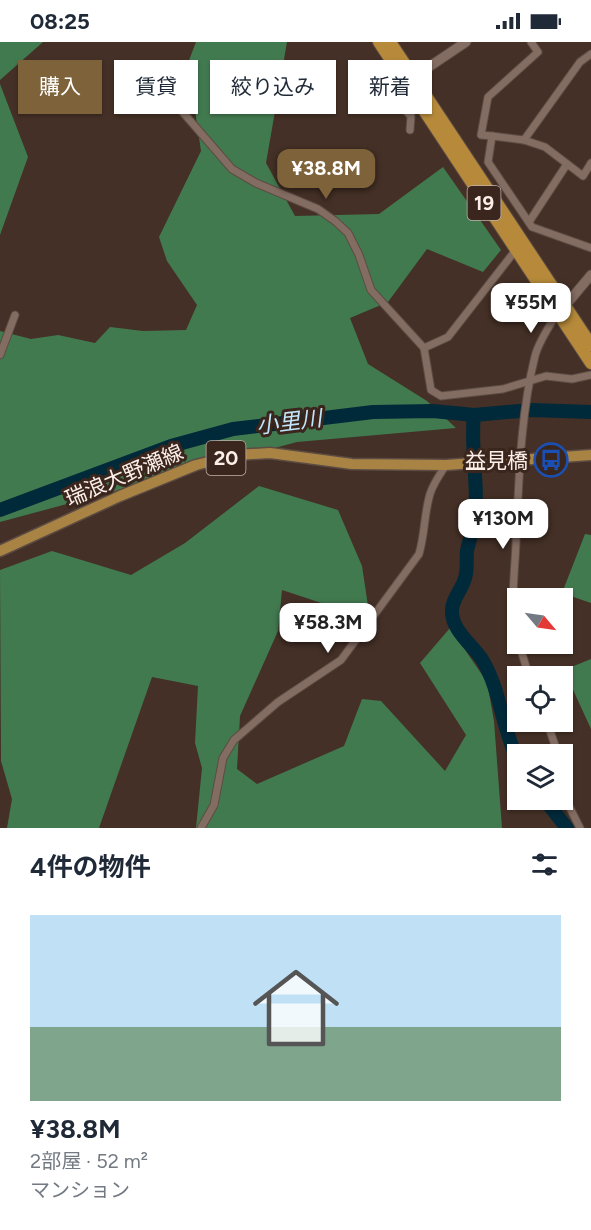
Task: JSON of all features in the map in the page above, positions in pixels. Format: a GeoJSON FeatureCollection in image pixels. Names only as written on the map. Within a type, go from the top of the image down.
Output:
{"type":"FeatureCollection","features":[{"type":"Feature","properties":{"kind":"highway","name":"19"},"geometry":{"type":"LineString","coordinates":[[379,42],[394,60]]}},
{"type":"Feature","properties":{"kind":"highway","name":"19"},"geometry":{"type":"LineString","coordinates":[[390,42],[399,60]]}},
{"type":"Feature","properties":{"kind":"highway","name":"19"},"geometry":{"type":"LineString","coordinates":[[432,113],[561,309],[591,363]]}},
{"type":"Feature","properties":{"kind":"highway","name":"19"},"geometry":{"type":"LineString","coordinates":[[431,114],[515,251],[591,345]]}},
{"type":"Feature","properties":{"kind":"main road","name":"瑞浪大野瀬線"},"geometry":{"type":"LineString","coordinates":[[0,551],[120,496],[196,465],[236,455],[270,453],[352,464],[471,465],[591,455]]}},
{"type":"Feature","properties":{"kind":"street"},"geometry":{"type":"LineString","coordinates":[[432,65],[466,42]]}},
{"type":"Feature","properties":{"kind":"street"},"geometry":{"type":"LineString","coordinates":[[531,42],[538,52],[488,97],[481,135],[524,140],[544,147],[583,176],[591,163]]}},
{"type":"Feature","properties":{"kind":"street"},"geometry":{"type":"LineString","coordinates":[[524,140],[580,62],[591,54]]}},
{"type":"Feature","properties":{"kind":"street"},"geometry":{"type":"LineString","coordinates":[[184,114],[232,169],[256,183],[318,209],[348,233],[359,255],[371,290],[424,348],[431,390],[441,396],[503,389],[546,376],[572,379],[591,375]]}},
{"type":"Feature","properties":{"kind":"street"},"geometry":{"type":"LineString","coordinates":[[409,114],[411,116],[410,130]]}},
{"type":"Feature","properties":{"kind":"street"},"geometry":{"type":"LineString","coordinates":[[492,136],[488,162],[532,227],[591,248]]}},
{"type":"Feature","properties":{"kind":"street"},"geometry":{"type":"LineString","coordinates":[[529,222],[567,164]]}},
{"type":"Feature","properties":{"kind":"street"},"geometry":{"type":"LineString","coordinates":[[424,348],[448,337],[515,251]]}},
{"type":"Feature","properties":{"kind":"street"},"geometry":{"type":"LineString","coordinates":[[514,588],[518,478],[535,354],[561,309],[591,275]]}},
{"type":"Feature","properties":{"kind":"street"},"geometry":{"type":"LineString","coordinates":[[0,355],[15,315]]}},
{"type":"Feature","properties":{"kind":"street"},"geometry":{"type":"LineString","coordinates":[[201,828],[214,805],[223,758],[234,740],[278,702],[341,660],[419,555],[425,535],[426,510],[430,491],[446,465]]}},
{"type":"Feature","properties":{"kind":"street"},"geometry":{"type":"LineString","coordinates":[[571,810],[580,828]]}},
{"type":"Feature","properties":{"kind":"green space"},"geometry":{"type":"Polygon","coordinates":[[[0,42],[43,42],[23,60],[18,60],[18,64],[0,80],[0,42]]]}},
{"type":"Feature","properties":{"kind":"green space"},"geometry":{"type":"Polygon","coordinates":[[[196,42],[287,42],[284,60],[210,60],[210,114],[275,114],[266,163],[295,216],[379,214],[443,167],[501,250],[483,272],[427,249],[388,302],[350,318],[368,364],[427,401],[456,428],[297,442],[0,522],[0,331],[31,339],[58,335],[95,343],[110,327],[143,331],[186,330],[197,305],[167,261],[159,237],[201,151],[196,114],[198,114],[198,60],[189,60],[196,42]]]}},
{"type":"Feature","properties":{"kind":"green space"},"geometry":{"type":"Polygon","coordinates":[[[0,84],[28,157],[0,235],[0,84]]]}},
{"type":"Feature","properties":{"kind":"green space"},"geometry":{"type":"Polygon","coordinates":[[[259,486],[338,510],[362,566],[370,619],[282,590],[278,631],[240,716],[237,769],[257,784],[344,746],[362,699],[381,701],[445,771],[466,735],[420,663],[450,628],[487,682],[494,721],[502,828],[196,828],[202,768],[195,743],[198,686],[152,677],[99,828],[7,828],[12,799],[1,761],[0,570],[52,551],[131,575],[185,543],[259,486]]]}},
{"type":"Feature","properties":{"kind":"green space"},"geometry":{"type":"Polygon","coordinates":[[[585,534],[591,535],[591,603],[573,597],[573,588],[564,588],[585,534]]]}},
{"type":"Feature","properties":{"kind":"green space"},"geometry":{"type":"Polygon","coordinates":[[[591,659],[591,729],[573,690],[573,666],[591,659]]]}},
{"type":"Feature","properties":{"kind":"waterway","name":"小里川"},"geometry":{"type":"LineString","coordinates":[[0,510],[171,446],[233,429],[373,412],[433,411],[474,415],[531,410],[591,412]]}},
{"type":"Feature","properties":{"kind":"waterway"},"geometry":{"type":"LineString","coordinates":[[474,415],[475,520],[467,551],[466,575],[453,603],[452,612],[456,626],[479,655],[489,673],[511,744]]}},
{"type":"Feature","properties":{"kind":"waterway"},"geometry":{"type":"LineString","coordinates":[[553,810],[567,828]]}},
{"type":"Feature","properties":{"kind":"place","name":"益見橋"},"geometry":{"type":"Point","coordinates":[551,460]}}]}
